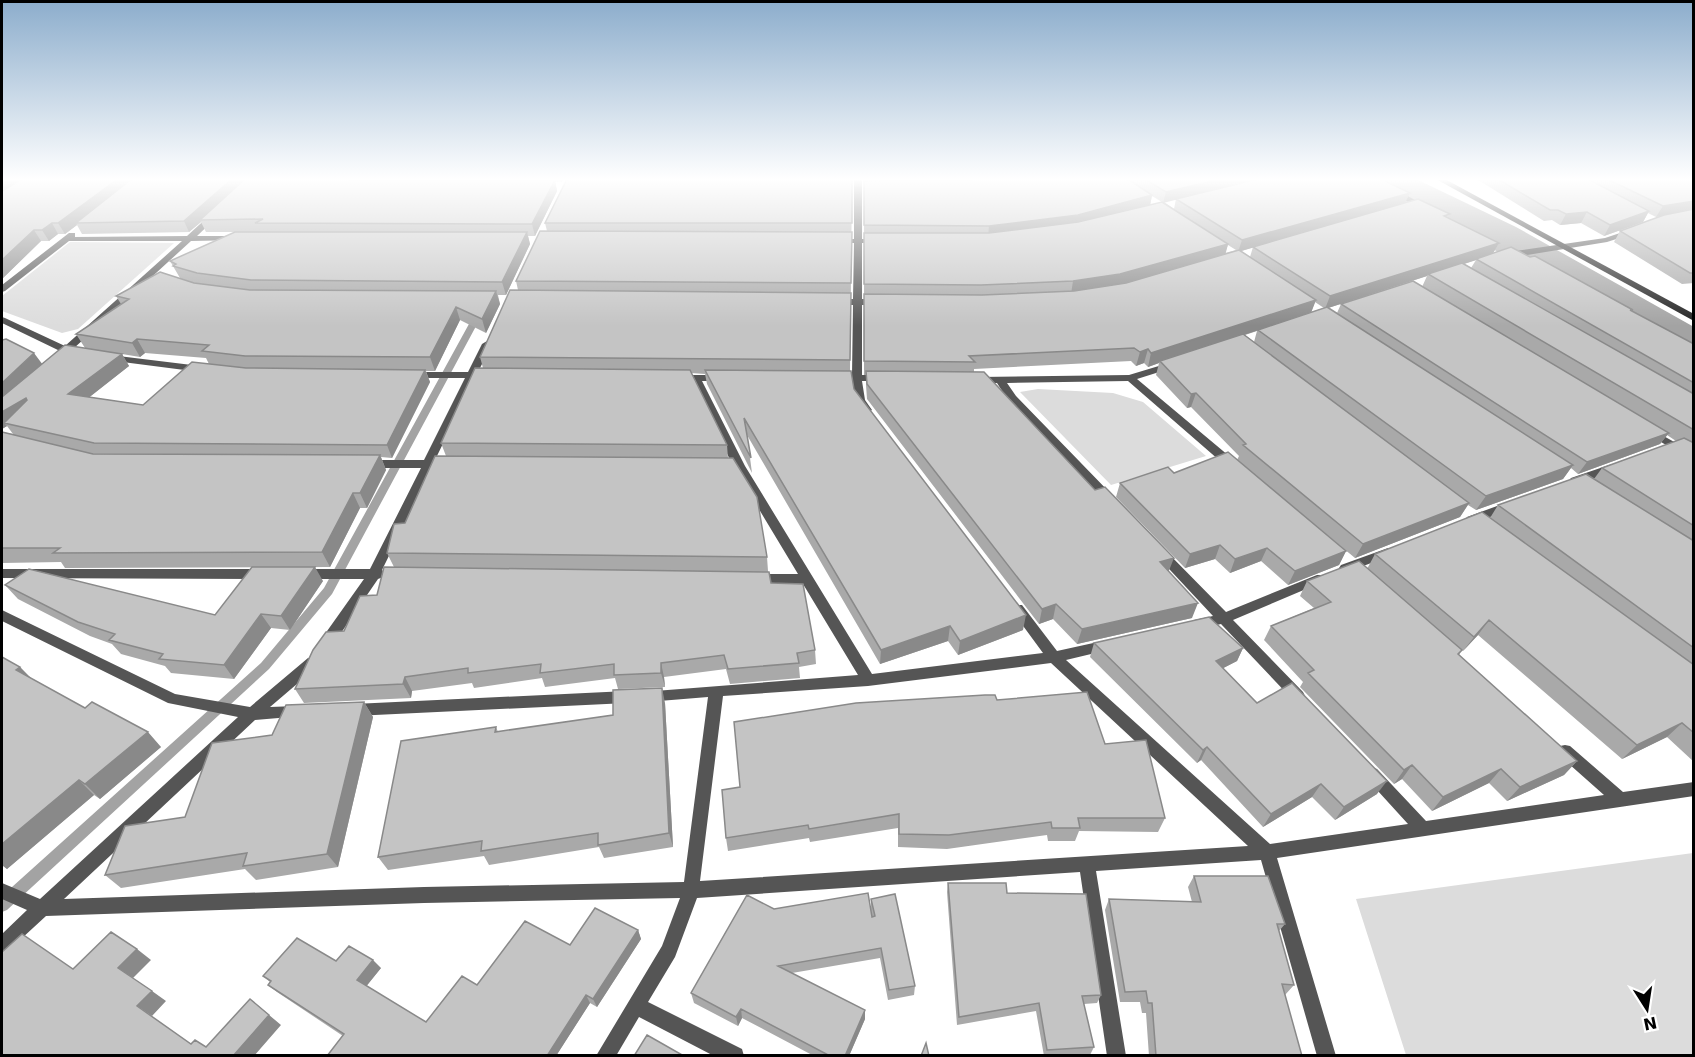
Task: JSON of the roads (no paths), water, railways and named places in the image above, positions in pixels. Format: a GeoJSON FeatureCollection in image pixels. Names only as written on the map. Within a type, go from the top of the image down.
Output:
{"type":"FeatureCollection","features":[{"type":"Feature","properties":{"kind":"street"},"geometry":{"type":"LineString","coordinates":[[50,365],[201,227]]}},
{"type":"Feature","properties":{"kind":"street"},"geometry":{"type":"LineString","coordinates":[[858,227],[857,378],[860,400],[874,419]]}},
{"type":"Feature","properties":{"kind":"street"},"geometry":{"type":"LineString","coordinates":[[1528,227],[1694,318]]}},
{"type":"Feature","properties":{"kind":"street"},"geometry":{"type":"LineString","coordinates":[[1498,253],[1509,254],[1607,240],[1641,227]]}},
{"type":"Feature","properties":{"kind":"street"},"geometry":{"type":"LineString","coordinates":[[2,289],[75,232]]}},
{"type":"Feature","properties":{"kind":"street"},"geometry":{"type":"LineString","coordinates":[[67,238],[249,238]]}},
{"type":"Feature","properties":{"kind":"street"},"geometry":{"type":"LineString","coordinates":[[822,241],[893,241]]}},
{"type":"Feature","properties":{"kind":"street"},"geometry":{"type":"LineString","coordinates":[[150,274],[160,277]]}},
{"type":"Feature","properties":{"kind":"street"},"geometry":{"type":"LineString","coordinates":[[823,302],[891,302]]}},
{"type":"Feature","properties":{"kind":"street"},"geometry":{"type":"LineString","coordinates":[[2,320],[66,350],[207,370]]}},
{"type":"Feature","properties":{"kind":"street"},"geometry":{"type":"LineString","coordinates":[[2,945],[252,714],[309,668],[374,574],[493,332]]}},
{"type":"Feature","properties":{"kind":"street"},"geometry":{"type":"LineString","coordinates":[[968,380],[1130,378],[1186,361]]}},
{"type":"Feature","properties":{"kind":"street"},"geometry":{"type":"LineString","coordinates":[[402,375],[495,375]]}},
{"type":"Feature","properties":{"kind":"street"},"geometry":{"type":"LineString","coordinates":[[673,378],[731,378]]}},
{"type":"Feature","properties":{"kind":"street"},"geometry":{"type":"LineString","coordinates":[[696,378],[733,466],[868,680]]}},
{"type":"Feature","properties":{"kind":"street"},"geometry":{"type":"LineString","coordinates":[[823,378],[891,378]]}},
{"type":"Feature","properties":{"kind":"street"},"geometry":{"type":"LineString","coordinates":[[1130,378],[1246,476]]}},
{"type":"Feature","properties":{"kind":"street"},"geometry":{"type":"LineString","coordinates":[[1001,381],[1012,398],[1118,508]]}},
{"type":"Feature","properties":{"kind":"street"},"geometry":{"type":"LineString","coordinates":[[1642,427],[1667,448],[1694,458]]}},
{"type":"Feature","properties":{"kind":"street"},"geometry":{"type":"LineString","coordinates":[[358,464],[452,464]]}},
{"type":"Feature","properties":{"kind":"street"},"geometry":{"type":"LineString","coordinates":[[1574,482],[1619,465]]}},
{"type":"Feature","properties":{"kind":"street"},"geometry":{"type":"LineString","coordinates":[[1471,520],[1525,500]]}},
{"type":"Feature","properties":{"kind":"street"},"geometry":{"type":"LineString","coordinates":[[1151,542],[1304,702]]}},
{"type":"Feature","properties":{"kind":"street"},"geometry":{"type":"LineString","coordinates":[[1190,626],[1224,618],[1396,549]]}},
{"type":"Feature","properties":{"kind":"street"},"geometry":{"type":"LineString","coordinates":[[2,574],[397,574]]}},
{"type":"Feature","properties":{"kind":"street"},"geometry":{"type":"LineString","coordinates":[[736,579],[806,579]]}},
{"type":"Feature","properties":{"kind":"street"},"geometry":{"type":"LineString","coordinates":[[1011,600],[1054,657],[1267,852],[1327,1056]]}},
{"type":"Feature","properties":{"kind":"street"},"geometry":{"type":"LineString","coordinates":[[2,615],[173,699],[252,714],[311,712]]}},
{"type":"Feature","properties":{"kind":"street"},"geometry":{"type":"LineString","coordinates":[[335,711],[716,693],[868,680],[1054,657],[1122,641]]}},
{"type":"Feature","properties":{"kind":"street"},"geometry":{"type":"LineString","coordinates":[[605,1056],[669,951],[691,890],[716,693]]}},
{"type":"Feature","properties":{"kind":"street"},"geometry":{"type":"LineString","coordinates":[[1558,745],[1621,800]]}},
{"type":"Feature","properties":{"kind":"street"},"geometry":{"type":"LineString","coordinates":[[1360,761],[1424,829]]}},
{"type":"Feature","properties":{"kind":"street"},"geometry":{"type":"LineString","coordinates":[[2,891],[42,908],[424,895],[691,890],[1267,852],[1694,789]]}},
{"type":"Feature","properties":{"kind":"street"},"geometry":{"type":"LineString","coordinates":[[1087,864],[1117,1056]]}},
{"type":"Feature","properties":{"kind":"street"},"geometry":{"type":"LineString","coordinates":[[636,1006],[735,1056]]}},
{"type":"Feature","properties":{"kind":"waterway"},"geometry":{"type":"LineString","coordinates":[[1484,227],[1694,347]]}},
{"type":"Feature","properties":{"kind":"waterway"},"geometry":{"type":"LineString","coordinates":[[2,905],[265,666],[328,591],[478,315]]}}]}
